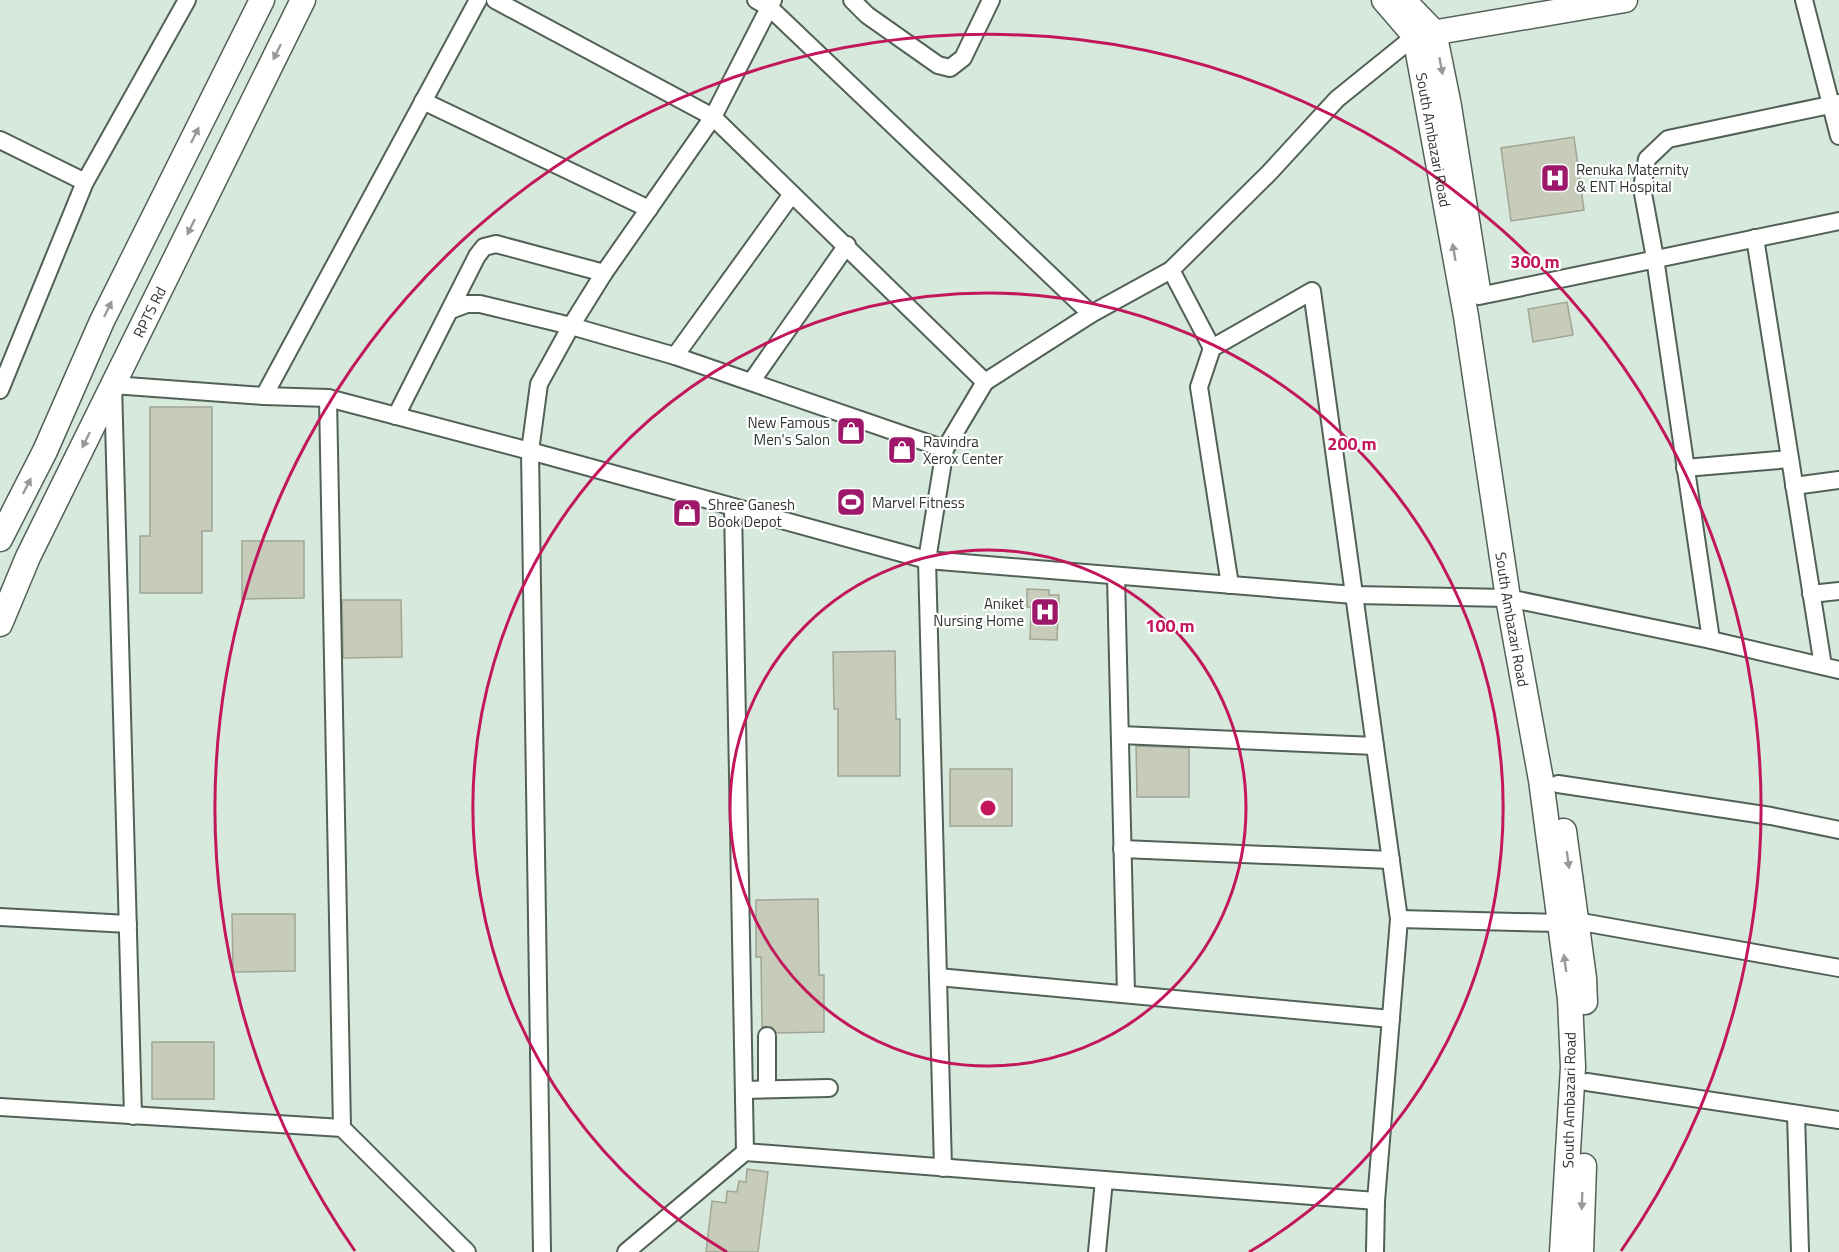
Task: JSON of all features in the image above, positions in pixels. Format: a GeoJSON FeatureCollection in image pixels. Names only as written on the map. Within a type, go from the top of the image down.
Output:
{"type":"FeatureCollection","features":[{"type":"Feature","properties":{"kind":"main road"},"geometry":{"type":"LineString","coordinates":[[0,538],[45,451],[102,321],[262,0]]}},
{"type":"Feature","properties":{"kind":"main road","name":"RPTS Rd"},"geometry":{"type":"LineString","coordinates":[[0,624],[28,557],[303,0]]}},
{"type":"Feature","properties":{"kind":"main road","name":"South Ambazari Road"},"geometry":{"type":"LineString","coordinates":[[1384,0],[1425,34],[1449,106],[1479,296],[1541,780],[1568,922],[1584,978],[1587,1082],[1581,1252]]}},
{"type":"Feature","properties":{"kind":"main road"},"geometry":{"type":"LineString","coordinates":[[1403,0],[1425,34],[1625,0]]}},
{"type":"Feature","properties":{"kind":"main road","name":"South Ambazari Road"},"geometry":{"type":"LineString","coordinates":[[1425,34],[1466,316],[1517,600],[1558,784],[1568,922],[1573,1067],[1562,1252]]}},
{"type":"Feature","properties":{"kind":"street"},"geometry":{"type":"LineString","coordinates":[[0,390],[85,182],[187,0]]}},
{"type":"Feature","properties":{"kind":"street"},"geometry":{"type":"LineString","coordinates":[[264,396],[478,0]]}},
{"type":"Feature","properties":{"kind":"street"},"geometry":{"type":"LineString","coordinates":[[495,0],[713,117],[847,245],[985,382]]}},
{"type":"Feature","properties":{"kind":"street"},"geometry":{"type":"LineString","coordinates":[[852,0],[867,15],[939,65],[950,68],[963,58],[990,0]]}},
{"type":"Feature","properties":{"kind":"street"},"geometry":{"type":"LineString","coordinates":[[1804,0],[1835,103],[1839,136]]}},
{"type":"Feature","properties":{"kind":"street"},"geometry":{"type":"LineString","coordinates":[[542,1252],[530,451],[539,384],[604,273],[713,117],[766,2],[1090,314]]}},
{"type":"Feature","properties":{"kind":"street"},"geometry":{"type":"LineString","coordinates":[[943,1168],[927,560],[945,449],[985,382],[1090,314],[1171,270],[1269,173],[1337,99],[1425,34]]}},
{"type":"Feature","properties":{"kind":"street"},"geometry":{"type":"LineString","coordinates":[[423,101],[649,209]]}},
{"type":"Feature","properties":{"kind":"street"},"geometry":{"type":"LineString","coordinates":[[1711,640],[1655,258],[1642,188],[1647,159],[1668,139],[1835,103]]}},
{"type":"Feature","properties":{"kind":"street"},"geometry":{"type":"LineString","coordinates":[[0,140],[85,182]]}},
{"type":"Feature","properties":{"kind":"street"},"geometry":{"type":"LineString","coordinates":[[675,356],[792,194]]}},
{"type":"Feature","properties":{"kind":"street"},"geometry":{"type":"LineString","coordinates":[[1479,296],[1839,221]]}},
{"type":"Feature","properties":{"kind":"street"},"geometry":{"type":"LineString","coordinates":[[134,1116],[113,385],[264,396],[328,398],[927,560],[1354,595],[1517,600],[1711,640],[1831,668],[1811,594],[1755,238]]}},
{"type":"Feature","properties":{"kind":"street"},"geometry":{"type":"LineString","coordinates":[[396,416],[477,256],[484,247],[496,244],[604,273]]}},
{"type":"Feature","properties":{"kind":"street"},"geometry":{"type":"LineString","coordinates":[[751,382],[847,245]]}},
{"type":"Feature","properties":{"kind":"street"},"geometry":{"type":"LineString","coordinates":[[1171,270],[1212,348]]}},
{"type":"Feature","properties":{"kind":"street"},"geometry":{"type":"LineString","coordinates":[[1230,585],[1199,387],[1212,348],[1312,291],[1400,919],[1376,1201],[1375,1252]]}},
{"type":"Feature","properties":{"kind":"street"},"geometry":{"type":"LineString","coordinates":[[451,310],[467,303],[480,304],[571,326],[675,356],[945,449]]}},
{"type":"Feature","properties":{"kind":"street"},"geometry":{"type":"LineString","coordinates":[[328,398],[342,1128]]}},
{"type":"Feature","properties":{"kind":"street"},"geometry":{"type":"LineString","coordinates":[[1685,468],[1790,459]]}},
{"type":"Feature","properties":{"kind":"street"},"geometry":{"type":"LineString","coordinates":[[1794,486],[1839,480]]}},
{"type":"Feature","properties":{"kind":"street"},"geometry":{"type":"LineString","coordinates":[[733,507],[745,1152]]}},
{"type":"Feature","properties":{"kind":"street"},"geometry":{"type":"LineString","coordinates":[[1116,576],[1126,994]]}},
{"type":"Feature","properties":{"kind":"street"},"geometry":{"type":"LineString","coordinates":[[1811,594],[1839,591]]}},
{"type":"Feature","properties":{"kind":"street"},"geometry":{"type":"LineString","coordinates":[[1120,735],[1375,746]]}},
{"type":"Feature","properties":{"kind":"street"},"geometry":{"type":"LineString","coordinates":[[1558,784],[1772,816],[1839,830]]}},
{"type":"Feature","properties":{"kind":"street"},"geometry":{"type":"LineString","coordinates":[[1122,849],[1391,860]]}},
{"type":"Feature","properties":{"kind":"street"},"geometry":{"type":"LineString","coordinates":[[0,917],[128,924]]}},
{"type":"Feature","properties":{"kind":"street"},"geometry":{"type":"LineString","coordinates":[[1400,919],[1568,922],[1839,968]]}},
{"type":"Feature","properties":{"kind":"street"},"geometry":{"type":"LineString","coordinates":[[938,977],[1391,1019]]}},
{"type":"Feature","properties":{"kind":"street"},"geometry":{"type":"LineString","coordinates":[[767,1036],[767,1089]]}},
{"type":"Feature","properties":{"kind":"street"},"geometry":{"type":"LineString","coordinates":[[1587,1082],[1839,1120]]}},
{"type":"Feature","properties":{"kind":"street"},"geometry":{"type":"LineString","coordinates":[[744,1090],[830,1088]]}},
{"type":"Feature","properties":{"kind":"street"},"geometry":{"type":"LineString","coordinates":[[0,1107],[342,1128],[467,1252]]}},
{"type":"Feature","properties":{"kind":"street"},"geometry":{"type":"LineString","coordinates":[[1796,1114],[1800,1252]]}},
{"type":"Feature","properties":{"kind":"street"},"geometry":{"type":"LineString","coordinates":[[626,1252],[745,1152],[1376,1201]]}},
{"type":"Feature","properties":{"kind":"street"},"geometry":{"type":"LineString","coordinates":[[1097,1252],[1104,1180]]}},
{"type":"Feature","properties":{"kind":"building"},"geometry":{"type":"Polygon","coordinates":[[[1574,137],[1584,210],[1511,221],[1501,148],[1574,137]]]}},
{"type":"Feature","properties":{"kind":"building"},"geometry":{"type":"Polygon","coordinates":[[[1567,302],[1573,335],[1533,342],[1528,309],[1567,302]]]}},
{"type":"Feature","properties":{"kind":"building"},"geometry":{"type":"Polygon","coordinates":[[[150,407],[212,407],[212,531],[202,531],[202,593],[140,593],[140,536],[150,536],[150,407]]]}},
{"type":"Feature","properties":{"kind":"building"},"geometry":{"type":"Polygon","coordinates":[[[242,541],[304,541],[304,598],[242,599],[242,541]]]}},
{"type":"Feature","properties":{"kind":"building"},"geometry":{"type":"Polygon","coordinates":[[[1027,589],[1049,590],[1049,595],[1059,595],[1057,640],[1030,639],[1031,607],[1027,607],[1027,589]]]}},
{"type":"Feature","properties":{"kind":"building"},"geometry":{"type":"Polygon","coordinates":[[[342,600],[401,600],[402,657],[343,658],[342,600]]]}},
{"type":"Feature","properties":{"kind":"building"},"geometry":{"type":"Polygon","coordinates":[[[895,651],[896,719],[900,719],[900,776],[838,776],[838,709],[834,709],[833,652],[895,651]]]}},
{"type":"Feature","properties":{"kind":"building"},"geometry":{"type":"Polygon","coordinates":[[[1136,746],[1189,748],[1189,797],[1137,797],[1136,746]]]}},
{"type":"Feature","properties":{"kind":"building"},"geometry":{"type":"Polygon","coordinates":[[[950,769],[1012,769],[1012,826],[950,826],[950,769]]]}},
{"type":"Feature","properties":{"kind":"building"},"geometry":{"type":"Polygon","coordinates":[[[818,899],[819,975],[824,975],[824,1032],[777,1033],[772,1027],[762,1027],[761,957],[756,957],[756,900],[818,899]]]}},
{"type":"Feature","properties":{"kind":"building"},"geometry":{"type":"Polygon","coordinates":[[[232,914],[295,914],[295,971],[233,972],[232,914]]]}},
{"type":"Feature","properties":{"kind":"building"},"geometry":{"type":"Polygon","coordinates":[[[152,1042],[214,1042],[214,1099],[152,1099],[152,1042]]]}},
{"type":"Feature","properties":{"kind":"building"},"geometry":{"type":"Polygon","coordinates":[[[747,1169],[768,1172],[758,1252],[706,1252],[712,1201],[726,1203],[727,1191],[737,1192],[739,1181],[746,1182],[747,1169]]]}},
{"type":"Feature","properties":{"kind":"place","name":"Renuka Maternity & ENT Hospital"},"geometry":{"type":"Point","coordinates":[1555,178]}},
{"type":"Feature","properties":{"kind":"place","name":"New Famous Men's Salon"},"geometry":{"type":"Point","coordinates":[851,431]}},
{"type":"Feature","properties":{"kind":"place","name":"Ravindra Xerox Center"},"geometry":{"type":"Point","coordinates":[902,450]}},
{"type":"Feature","properties":{"kind":"place","name":"Marvel Fitness"},"geometry":{"type":"Point","coordinates":[851,502]}},
{"type":"Feature","properties":{"kind":"place","name":"Shree Ganesh Book Depot"},"geometry":{"type":"Point","coordinates":[687,513]}},
{"type":"Feature","properties":{"kind":"place","name":"Aniket Nursing Home"},"geometry":{"type":"Point","coordinates":[1045,612]}}]}
